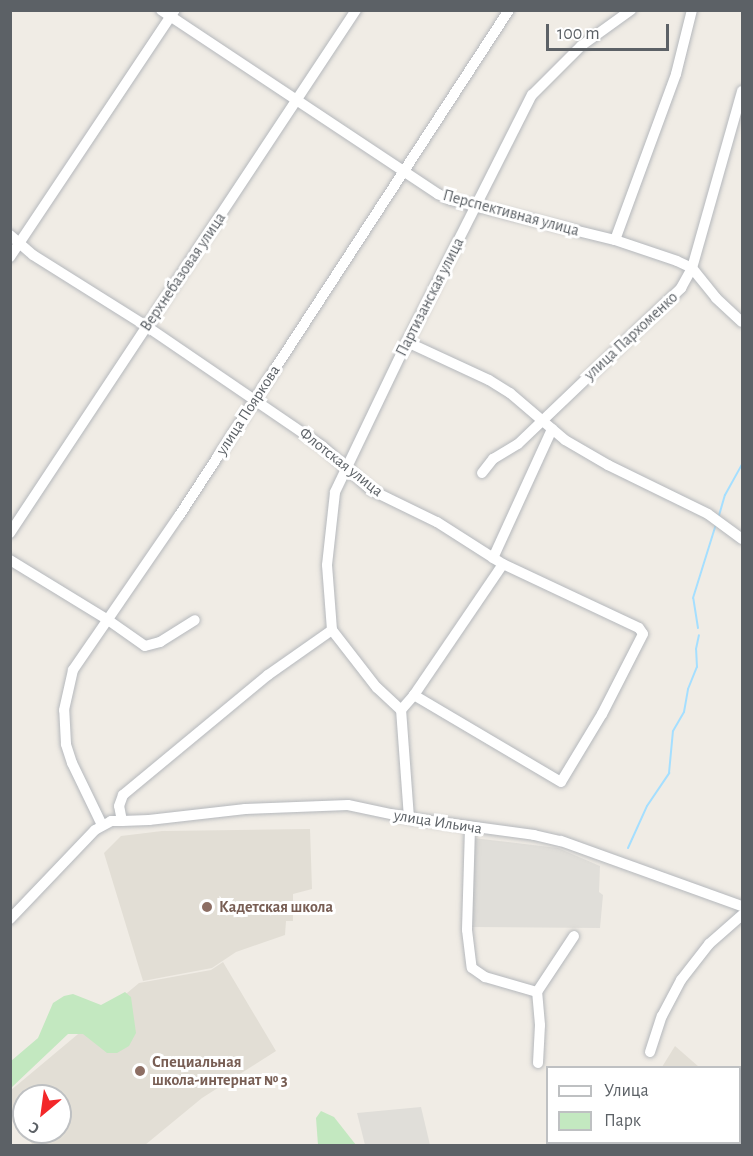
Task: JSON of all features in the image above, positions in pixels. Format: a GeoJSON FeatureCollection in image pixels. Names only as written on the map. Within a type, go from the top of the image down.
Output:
{"type":"FeatureCollection","features":[{"type":"Feature","properties":{"kind":"street","name":"Перспективная улица"},"geometry":{"type":"LineString","coordinates":[[161,10],[173,14],[297,102],[403,172],[451,200],[615,240],[692,268]]}},
{"type":"Feature","properties":{"kind":"street","name":"Верхнебазовая улица"},"geometry":{"type":"LineString","coordinates":[[10,533],[356,10]]}},
{"type":"Feature","properties":{"kind":"street","name":"улица Пояркова"},"geometry":{"type":"LineString","coordinates":[[102,825],[72,763],[63,725],[63,710],[73,670],[256,400],[509,10]]}},
{"type":"Feature","properties":{"kind":"street","name":"Партизанская улица"},"geometry":{"type":"LineString","coordinates":[[332,630],[327,588],[327,543],[335,492],[346,466],[538,87],[581,46],[631,10]]}},
{"type":"Feature","properties":{"kind":"street"},"geometry":{"type":"LineString","coordinates":[[615,240],[676,74],[692,10]]}},
{"type":"Feature","properties":{"kind":"street"},"geometry":{"type":"LineString","coordinates":[[10,257],[173,14]]}},
{"type":"Feature","properties":{"kind":"street","name":"улица Пархоменко"},"geometry":{"type":"LineString","coordinates":[[482,473],[492,459],[518,444],[681,288],[692,268],[742,91]]}},
{"type":"Feature","properties":{"kind":"street","name":"Флотская улица"},"geometry":{"type":"LineString","coordinates":[[10,235],[33,255],[146,326],[333,453],[371,490],[438,522],[498,561],[639,628],[643,634],[638,648],[561,782],[414,696]]}},
{"type":"Feature","properties":{"kind":"street"},"geometry":{"type":"LineString","coordinates":[[692,268],[716,298],[742,322]]}},
{"type":"Feature","properties":{"kind":"street"},"geometry":{"type":"LineString","coordinates":[[407,342],[489,380],[552,429],[608,465],[708,514],[742,539]]}},
{"type":"Feature","properties":{"kind":"street"},"geometry":{"type":"LineString","coordinates":[[400,710],[414,696],[498,561],[552,429]]}},
{"type":"Feature","properties":{"kind":"street"},"geometry":{"type":"LineString","coordinates":[[10,560],[108,620],[145,646],[150,646],[195,620]]}},
{"type":"Feature","properties":{"kind":"street"},"geometry":{"type":"LineString","coordinates":[[10,919],[102,825],[122,821],[119,806],[123,795],[268,675],[332,630],[377,688],[400,710],[410,818]]}},
{"type":"Feature","properties":{"kind":"street","name":"улица Ильича"},"geometry":{"type":"LineString","coordinates":[[122,821],[148,820],[214,811],[348,805],[410,818],[534,835],[561,841],[742,906]]}},
{"type":"Feature","properties":{"kind":"street"},"geometry":{"type":"LineString","coordinates":[[470,828],[467,930],[472,968],[485,977],[537,992]]}},
{"type":"Feature","properties":{"kind":"street"},"geometry":{"type":"LineString","coordinates":[[650,1052],[662,1016],[686,974],[709,944],[742,915]]}},
{"type":"Feature","properties":{"kind":"street"},"geometry":{"type":"LineString","coordinates":[[538,1063],[540,1025],[537,992],[574,936]]}},
{"type":"Feature","properties":{"kind":"shaded area","name":"Кадетская школа"},"geometry":{"type":"Polygon","coordinates":[[[310,829],[312,889],[293,894],[293,921],[286,921],[285,935],[236,952],[212,968],[143,981],[104,853],[121,836],[162,831],[310,829]]]}},
{"type":"Feature","properties":{"kind":"shaded area"},"geometry":{"type":"Polygon","coordinates":[[[473,838],[558,848],[600,866],[599,892],[603,895],[600,928],[471,927],[473,838]]]}},
{"type":"Feature","properties":{"kind":"shaded area","name":"Специальная школа-интернат № 3"},"geometry":{"type":"Polygon","coordinates":[[[223,962],[276,1051],[202,1098],[145,1145],[33,1145],[72,1144],[72,1084],[18,1084],[139,983],[211,970],[223,962]]]}},
{"type":"Feature","properties":{"kind":"shaded area"},"geometry":{"type":"Polygon","coordinates":[[[675,1046],[698,1066],[663,1066],[675,1046]]]}},
{"type":"Feature","properties":{"kind":"shaded area","name":"Специальная школа-интернат № 3"},"geometry":{"type":"Polygon","coordinates":[[[12,1089],[12,1121],[11,1120],[10,1091],[12,1089]]]}},
{"type":"Feature","properties":{"kind":"shaded area"},"geometry":{"type":"Polygon","coordinates":[[[421,1107],[430,1145],[365,1145],[357,1113],[421,1107]]]}},
{"type":"Feature","properties":{"kind":"green space"},"geometry":{"type":"Polygon","coordinates":[[[125,992],[131,997],[136,1033],[129,1046],[117,1053],[107,1053],[83,1034],[68,1034],[15,1084],[12,1084],[11,1088],[11,1061],[38,1038],[53,1003],[64,996],[73,994],[101,1005],[125,992]]]}},
{"type":"Feature","properties":{"kind":"green space"},"geometry":{"type":"Polygon","coordinates":[[[321,1111],[334,1117],[356,1145],[318,1145],[316,1118],[321,1111]]]}},
{"type":"Feature","properties":{"kind":"waterway"},"geometry":{"type":"LineString","coordinates":[[718,519],[725,495],[742,464]]}},
{"type":"Feature","properties":{"kind":"waterway"},"geometry":{"type":"LineString","coordinates":[[698,628],[693,598],[716,524]]}},
{"type":"Feature","properties":{"kind":"waterway"},"geometry":{"type":"LineString","coordinates":[[628,848],[647,806],[669,773],[673,731],[684,712],[688,689],[697,667],[696,649],[699,635]]}},
{"type":"Feature","properties":{"kind":"place","name":"Кадетская школа"},"geometry":{"type":"Point","coordinates":[207,907]}},
{"type":"Feature","properties":{"kind":"place","name":"Специальная школа-интернат № 3"},"geometry":{"type":"Point","coordinates":[140,1071]}}]}
